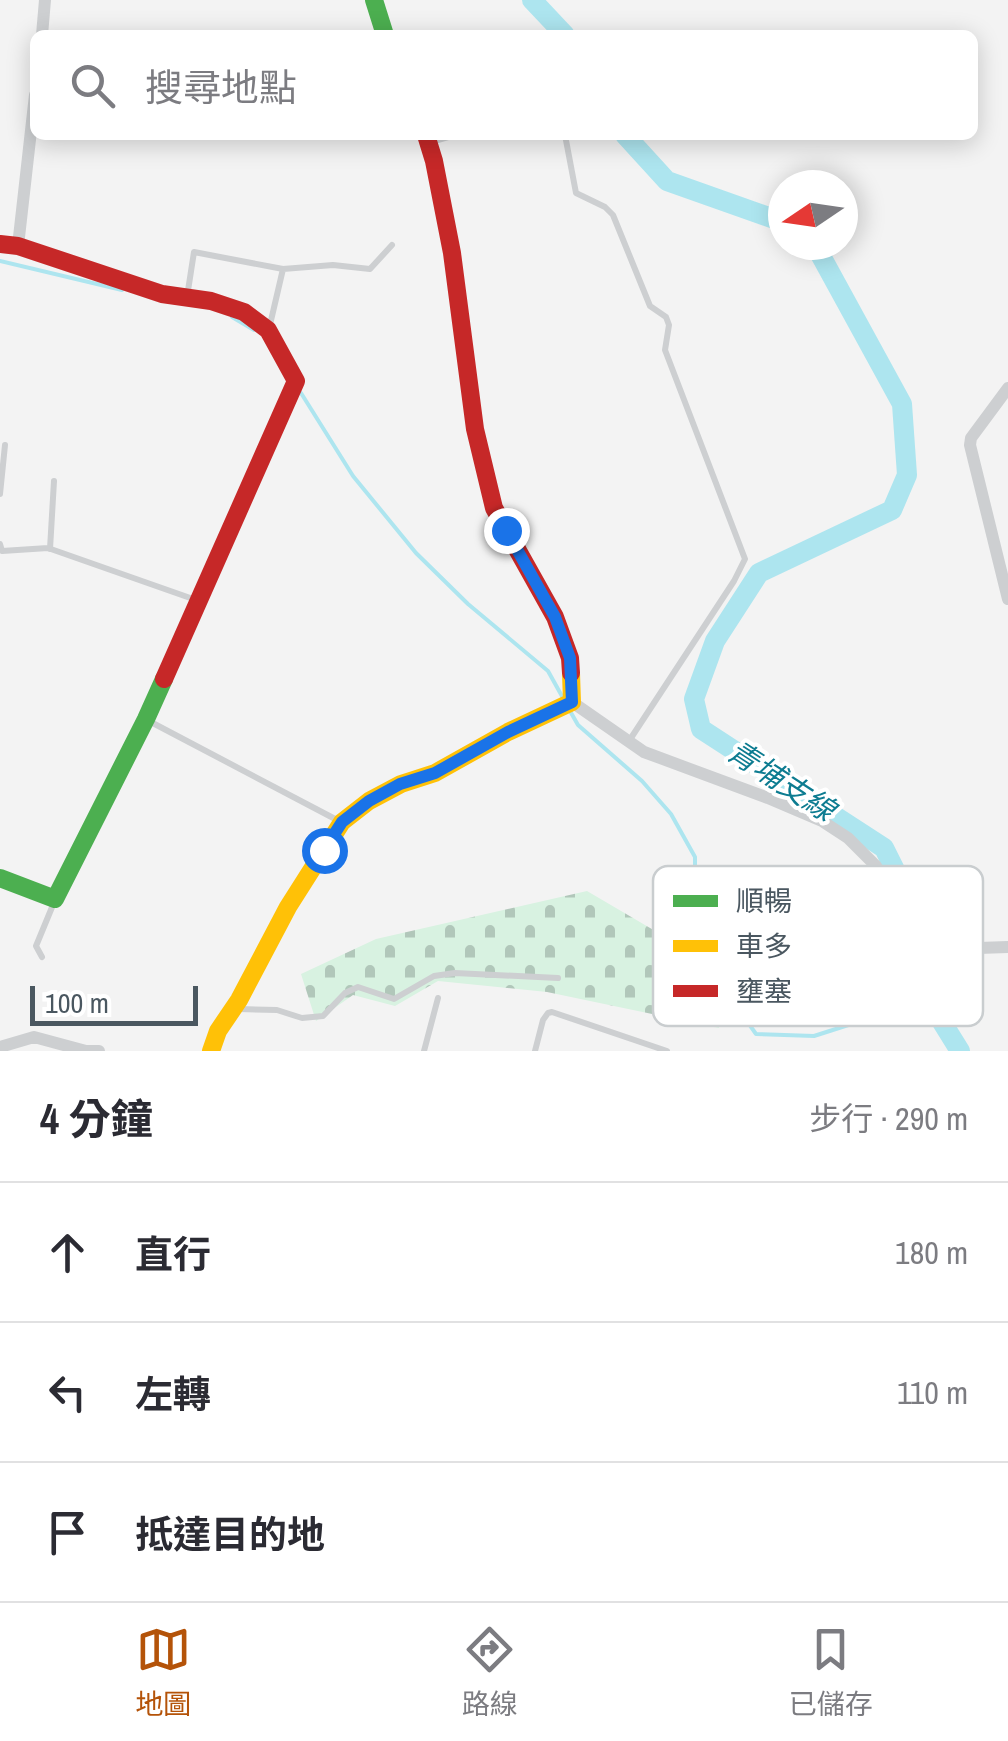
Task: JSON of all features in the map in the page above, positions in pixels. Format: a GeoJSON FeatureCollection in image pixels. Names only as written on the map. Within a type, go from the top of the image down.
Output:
{"type":"FeatureCollection","features":[{"type":"Feature","properties":{"kind":"street"},"geometry":{"type":"LineString","coordinates":[[43,30],[46,0]]}},
{"type":"Feature","properties":{"kind":"street"},"geometry":{"type":"LineString","coordinates":[[374,0],[383,30]]}},
{"type":"Feature","properties":{"kind":"street"},"geometry":{"type":"LineString","coordinates":[[0,878],[56,899],[146,719],[296,381],[268,330],[244,312],[211,301],[162,294],[9,245],[30,124]]}},
{"type":"Feature","properties":{"kind":"street"},"geometry":{"type":"LineString","coordinates":[[428,140],[452,253],[475,429],[494,508],[555,617],[570,658],[566,706]]}},
{"type":"Feature","properties":{"kind":"street"},"geometry":{"type":"LineString","coordinates":[[1008,388],[970,438],[970,445],[1008,599]]}},
{"type":"Feature","properties":{"kind":"street"},"geometry":{"type":"LineString","coordinates":[[566,706],[644,752],[822,820],[848,838],[876,866]]}},
{"type":"Feature","properties":{"kind":"street"},"geometry":{"type":"LineString","coordinates":[[210,1051],[288,907],[342,822],[400,784],[435,773],[508,732],[566,706]]}},
{"type":"Feature","properties":{"kind":"street"},"geometry":{"type":"LineString","coordinates":[[983,947],[1008,947]]}},
{"type":"Feature","properties":{"kind":"street"},"geometry":{"type":"LineString","coordinates":[[0,1047],[34,1037],[99,1051]]}},
{"type":"Feature","properties":{"kind":"lane"},"geometry":{"type":"LineString","coordinates":[[566,140],[576,192],[613,215],[650,306],[666,317],[665,350],[745,559],[734,582],[628,742]]}},
{"type":"Feature","properties":{"kind":"lane"},"geometry":{"type":"LineString","coordinates":[[187,298],[194,252],[283,269],[370,269],[392,245]]}},
{"type":"Feature","properties":{"kind":"lane"},"geometry":{"type":"LineString","coordinates":[[268,330],[283,269]]}},
{"type":"Feature","properties":{"kind":"lane"},"geometry":{"type":"LineString","coordinates":[[0,494],[6,445]]}},
{"type":"Feature","properties":{"kind":"lane"},"geometry":{"type":"LineString","coordinates":[[50,549],[54,481]]}},
{"type":"Feature","properties":{"kind":"lane"},"geometry":{"type":"LineString","coordinates":[[0,544],[2,551],[50,549],[197,601]]}},
{"type":"Feature","properties":{"kind":"lane"},"geometry":{"type":"LineString","coordinates":[[146,719],[342,822]]}},
{"type":"Feature","properties":{"kind":"lane"},"geometry":{"type":"LineString","coordinates":[[42,957],[36,946],[56,899]]}},
{"type":"Feature","properties":{"kind":"lane"},"geometry":{"type":"LineString","coordinates":[[232,1009],[277,1010],[302,1018],[323,1016],[345,993],[358,987],[394,999],[434,976],[454,973],[558,978]]}},
{"type":"Feature","properties":{"kind":"lane"},"geometry":{"type":"LineString","coordinates":[[424,1051],[438,998]]}},
{"type":"Feature","properties":{"kind":"lane"},"geometry":{"type":"LineString","coordinates":[[535,1051],[544,1020],[552,1012],[666,1051]]}},
{"type":"Feature","properties":{"kind":"green space"},"geometry":{"type":"Polygon","coordinates":[[[587,891],[653,930],[653,1014],[547,992],[438,981],[395,1006],[353,995],[316,1021],[301,974],[376,939],[587,891]]]}},
{"type":"Feature","properties":{"kind":"waterway","name":"青埔支線"},"geometry":{"type":"LineString","coordinates":[[532,0],[560,30]]}},
{"type":"Feature","properties":{"kind":"waterway","name":"青埔支線"},"geometry":{"type":"LineString","coordinates":[[630,140],[667,181],[768,217]]}},
{"type":"Feature","properties":{"kind":"waterway","name":"青埔支線"},"geometry":{"type":"LineString","coordinates":[[823,260],[902,404],[907,475],[892,510],[759,573],[715,641],[694,699],[701,729],[884,848],[893,866]]}},
{"type":"Feature","properties":{"kind":"waterway"},"geometry":{"type":"LineString","coordinates":[[0,261],[122,290]]}},
{"type":"Feature","properties":{"kind":"waterway"},"geometry":{"type":"LineString","coordinates":[[232,317],[254,330]]}},
{"type":"Feature","properties":{"kind":"waterway"},"geometry":{"type":"LineString","coordinates":[[301,393],[353,476],[416,553],[468,604],[548,671],[563,698]]}},
{"type":"Feature","properties":{"kind":"waterway"},"geometry":{"type":"LineString","coordinates":[[570,711],[578,725],[642,781],[671,814],[695,857],[695,866]]}},
{"type":"Feature","properties":{"kind":"waterway"},"geometry":{"type":"LineString","coordinates":[[750,1026],[756,1034],[814,1036],[845,1026]]}},
{"type":"Feature","properties":{"kind":"waterway","name":"青埔支線"},"geometry":{"type":"LineString","coordinates":[[944,1026],[960,1051]]}},
{"type":"Feature","properties":{"kind":"traffic: fast"},"geometry":{"type":"LineString","coordinates":[[374,0],[383,30]]}},
{"type":"Feature","properties":{"kind":"traffic: fast"},"geometry":{"type":"LineString","coordinates":[[0,878],[55,899],[164,679]]}},
{"type":"Feature","properties":{"kind":"traffic: slow"},"geometry":{"type":"LineString","coordinates":[[211,1051],[218,1031],[239,1000],[288,907],[342,822],[369,801],[401,784],[435,773],[572,702],[571,673]]}},
{"type":"Feature","properties":{"kind":"traffic: jam"},"geometry":{"type":"LineString","coordinates":[[428,140],[452,253],[475,429],[494,508],[555,617],[570,658],[571,673]]}},
{"type":"Feature","properties":{"kind":"traffic: jam"},"geometry":{"type":"LineString","coordinates":[[0,244],[18,246],[162,294],[211,301],[244,312],[268,330],[296,381],[164,679]]}},
{"type":"Feature","properties":{"kind":"route"},"geometry":{"type":"LineString","coordinates":[[324,850],[342,822],[369,801],[400,784],[435,773],[572,702],[570,658],[555,617],[506,530]]}}]}
